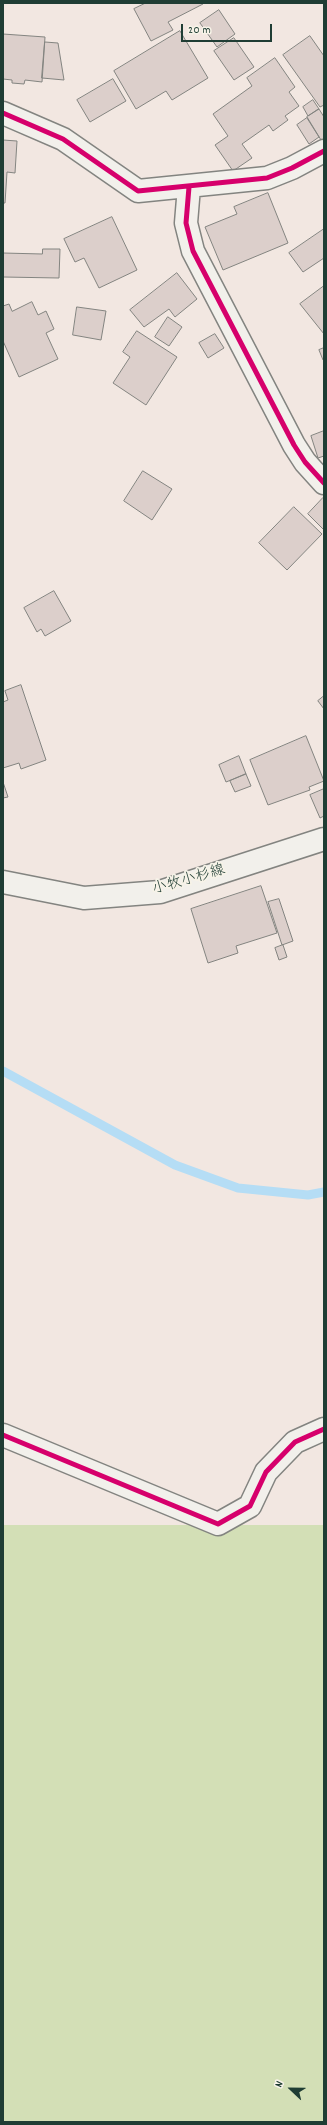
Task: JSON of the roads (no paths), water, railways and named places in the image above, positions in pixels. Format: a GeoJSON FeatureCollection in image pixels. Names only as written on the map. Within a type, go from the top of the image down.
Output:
{"type":"FeatureCollection","features":[{"type":"Feature","properties":{"kind":"street"},"geometry":{"type":"LineString","coordinates":[[3,113],[63,139],[138,191],[267,178],[292,168],[324,151]]}},
{"type":"Feature","properties":{"kind":"street"},"geometry":{"type":"LineString","coordinates":[[189,187],[186,223],[193,251],[294,445],[304,462],[324,483]]}},
{"type":"Feature","properties":{"kind":"street","name":"小牧小杉線"},"geometry":{"type":"LineString","coordinates":[[3,882],[84,898],[160,892],[324,839]]}},
{"type":"Feature","properties":{"kind":"street"},"geometry":{"type":"LineString","coordinates":[[3,1435],[218,1524],[250,1506],[266,1472],[295,1442],[324,1429]]}},
{"type":"Feature","properties":{"kind":"waterway"},"geometry":{"type":"LineString","coordinates":[[3,1071],[175,1165],[238,1188],[308,1195],[324,1192]]}}]}
